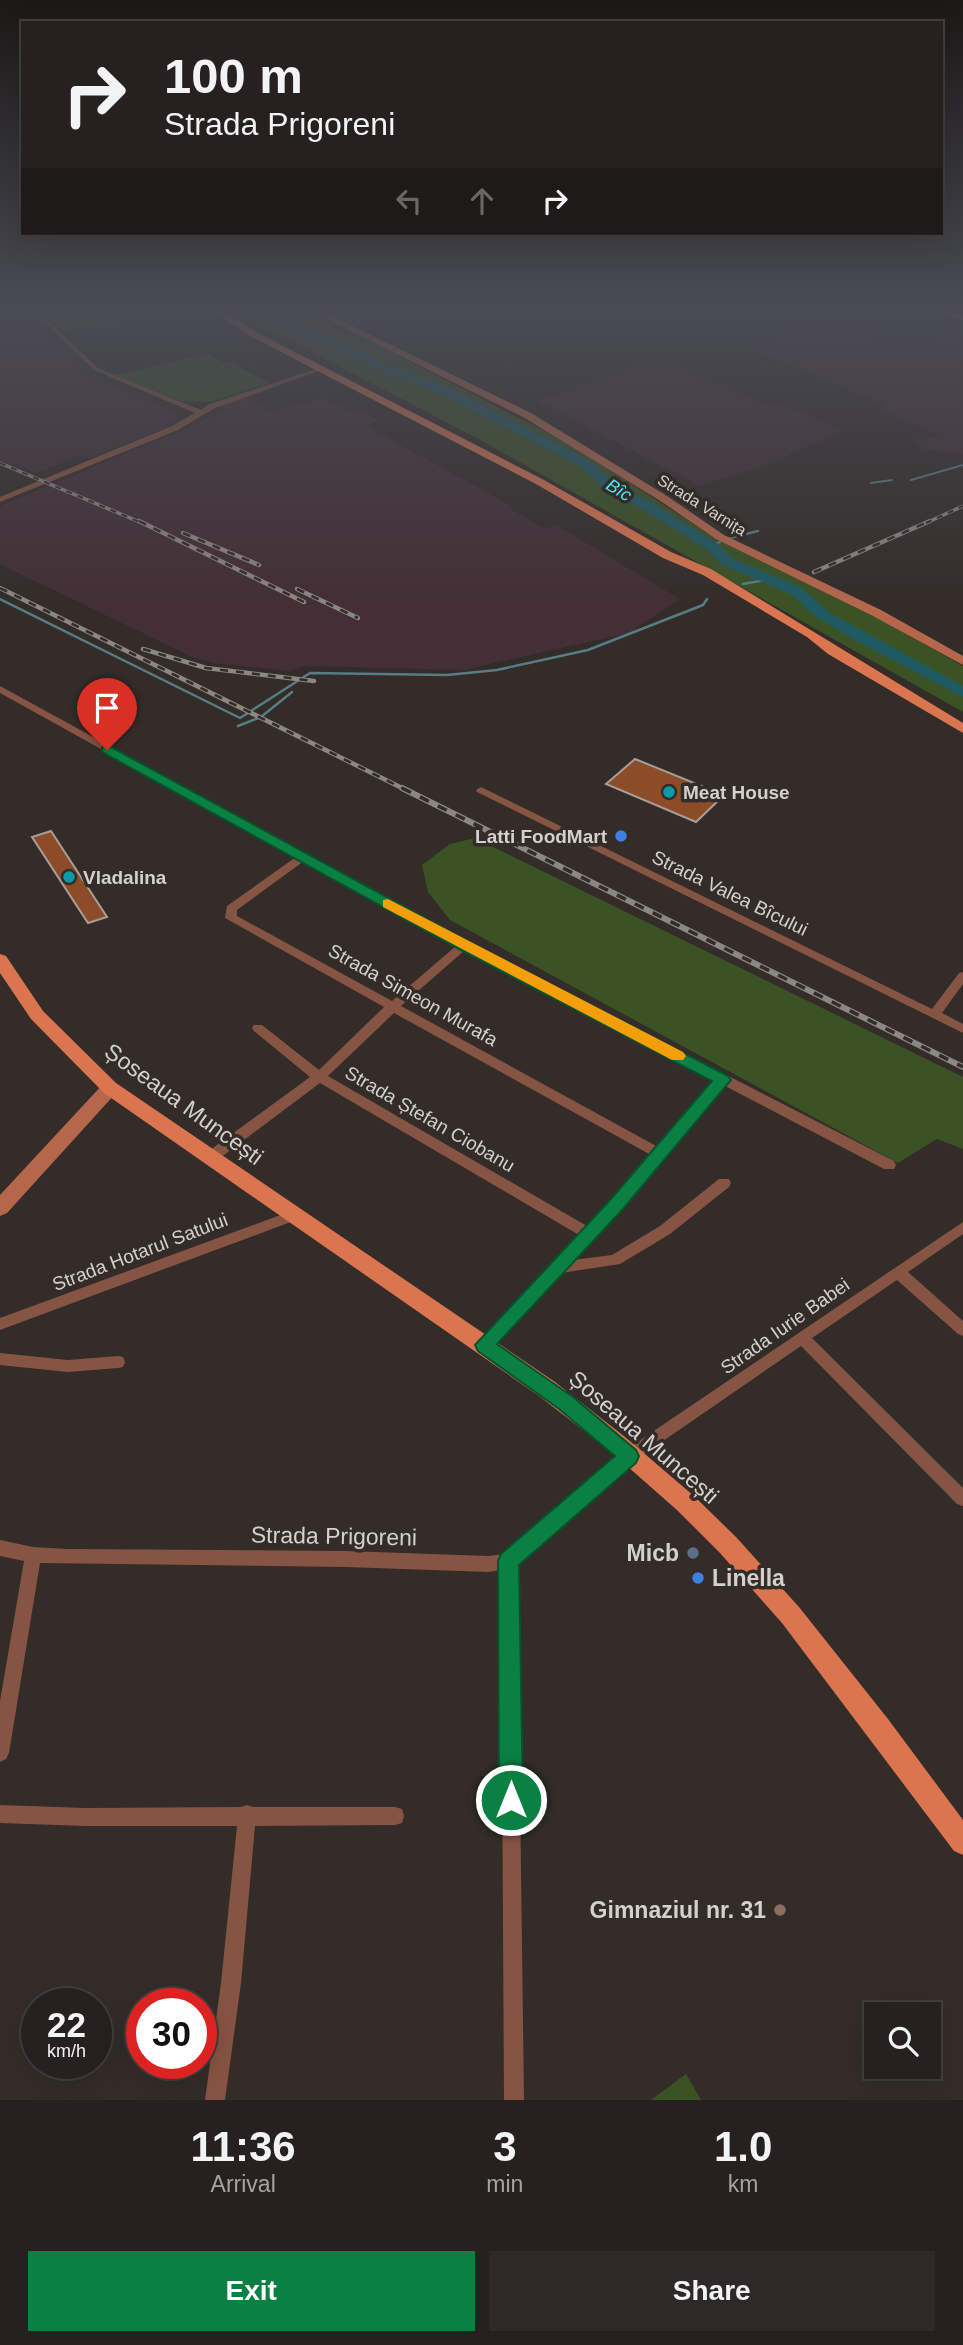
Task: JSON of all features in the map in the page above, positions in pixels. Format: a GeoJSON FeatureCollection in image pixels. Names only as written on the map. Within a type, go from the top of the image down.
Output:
{"type":"FeatureCollection","features":[{"type":"Feature","properties":{"kind":"main road"},"geometry":{"type":"LineString","coordinates":[[399,409],[540,482],[667,555],[707,572],[963,729]]}},
{"type":"Feature","properties":{"kind":"main road"},"geometry":{"type":"LineString","coordinates":[[667,555],[692,577],[801,640],[833,651]]}},
{"type":"Feature","properties":{"kind":"main road"},"geometry":{"type":"LineString","coordinates":[[692,577],[707,572]]}},
{"type":"Feature","properties":{"kind":"main road"},"geometry":{"type":"LineString","coordinates":[[775,625],[784,624],[788,620]]}},
{"type":"Feature","properties":{"kind":"main road","name":"Șoseaua Muncești"},"geometry":{"type":"LineString","coordinates":[[0,960],[37,1015],[110,1088],[566,1403],[727,1544],[752,1571],[963,1842]]}},
{"type":"Feature","properties":{"kind":"street"},"geometry":{"type":"LineString","coordinates":[[193,409],[200,412]]}},
{"type":"Feature","properties":{"kind":"street"},"geometry":{"type":"LineString","coordinates":[[0,500],[175,428],[208,409]]}},
{"type":"Feature","properties":{"kind":"street","name":"Strada Varnița"},"geometry":{"type":"LineString","coordinates":[[515,409],[663,498],[720,537],[877,613],[963,661]]}},
{"type":"Feature","properties":{"kind":"street"},"geometry":{"type":"LineString","coordinates":[[0,690],[301,858],[889,1165]]}},
{"type":"Feature","properties":{"kind":"street","name":"Strada Valea Bîcului"},"geometry":{"type":"LineString","coordinates":[[481,790],[963,1029]]}},
{"type":"Feature","properties":{"kind":"street","name":"Strada Simeon Murafa"},"geometry":{"type":"LineString","coordinates":[[301,858],[231,909],[231,918],[661,1154]]}},
{"type":"Feature","properties":{"kind":"street"},"geometry":{"type":"LineString","coordinates":[[211,1157],[319,1077],[392,1007],[464,945]]}},
{"type":"Feature","properties":{"kind":"street"},"geometry":{"type":"LineString","coordinates":[[934,1014],[963,976]]}},
{"type":"Feature","properties":{"kind":"street","name":"Strada Ștefan Ciobanu"},"geometry":{"type":"LineString","coordinates":[[258,1028],[319,1077],[589,1234]]}},
{"type":"Feature","properties":{"kind":"street"},"geometry":{"type":"LineString","coordinates":[[484,1345],[589,1234],[723,1080]]}},
{"type":"Feature","properties":{"kind":"street"},"geometry":{"type":"LineString","coordinates":[[0,1208],[110,1088]]}},
{"type":"Feature","properties":{"kind":"street"},"geometry":{"type":"LineString","coordinates":[[556,1268],[615,1260],[665,1230],[724,1183]]}},
{"type":"Feature","properties":{"kind":"street","name":"Strada Hotarul Satului"},"geometry":{"type":"LineString","coordinates":[[0,1324],[294,1215]]}},
{"type":"Feature","properties":{"kind":"street","name":"Strada Iurie Babei"},"geometry":{"type":"LineString","coordinates":[[629,1456],[963,1227]]}},
{"type":"Feature","properties":{"kind":"street"},"geometry":{"type":"LineString","coordinates":[[899,1273],[963,1330]]}},
{"type":"Feature","properties":{"kind":"street"},"geometry":{"type":"LineString","coordinates":[[802,1338],[963,1499]]}},
{"type":"Feature","properties":{"kind":"street"},"geometry":{"type":"LineString","coordinates":[[0,1359],[68,1366],[118,1362]]}},
{"type":"Feature","properties":{"kind":"street"},"geometry":{"type":"LineString","coordinates":[[514,2100],[509,1561],[629,1456]]}},
{"type":"Feature","properties":{"kind":"street","name":"Strada Prigoreni"},"geometry":{"type":"LineString","coordinates":[[0,1548],[33,1555],[488,1563],[509,1561]]}},
{"type":"Feature","properties":{"kind":"street"},"geometry":{"type":"LineString","coordinates":[[0,1753],[33,1555]]}},
{"type":"Feature","properties":{"kind":"street"},"geometry":{"type":"LineString","coordinates":[[0,1814],[85,1817],[247,1814],[395,1816]]}},
{"type":"Feature","properties":{"kind":"street"},"geometry":{"type":"LineString","coordinates":[[215,2100],[231,1983],[247,1814]]}},
{"type":"Feature","properties":{"kind":"shaded area"},"geometry":{"type":"Polygon","coordinates":[[[0,409],[167,409],[177,413],[176,420],[169,426],[90,459],[82,455],[36,473],[0,461],[0,409]]]}},
{"type":"Feature","properties":{"kind":"shaded area"},"geometry":{"type":"Polygon","coordinates":[[[225,409],[266,409],[272,412],[282,409],[346,409],[354,413],[362,411],[379,420],[366,426],[513,507],[511,509],[544,529],[556,525],[680,599],[629,633],[463,670],[304,666],[289,671],[212,663],[192,657],[0,564],[0,506],[227,411],[225,409]]]}},
{"type":"Feature","properties":{"kind":"shaded area"},"geometry":{"type":"Polygon","coordinates":[[[552,409],[793,409],[843,431],[766,464],[700,486],[552,409]]]}},
{"type":"Feature","properties":{"kind":"shaded area"},"geometry":{"type":"Polygon","coordinates":[[[877,409],[963,409],[963,454],[922,449],[917,440],[941,436],[877,409]]]}},
{"type":"Feature","properties":{"kind":"green space"},"geometry":{"type":"Polygon","coordinates":[[[421,409],[502,409],[568,443],[718,540],[862,609],[963,666],[963,712],[421,409]]]}},
{"type":"Feature","properties":{"kind":"green space"},"geometry":{"type":"Polygon","coordinates":[[[475,838],[963,1077],[963,1149],[937,1139],[898,1163],[450,920],[428,892],[422,865],[450,844],[475,838]]]}},
{"type":"Feature","properties":{"kind":"green space"},"geometry":{"type":"Polygon","coordinates":[[[686,2074],[701,2100],[651,2100],[686,2074]]]}},
{"type":"Feature","properties":{"kind":"building","name":"Meat House"},"geometry":{"type":"Polygon","coordinates":[[[635,759],[724,795],[696,822],[606,784],[635,759]]]}},
{"type":"Feature","properties":{"kind":"building","name":"Vladalina"},"geometry":{"type":"Polygon","coordinates":[[[51,831],[107,917],[88,923],[32,837],[51,831]]]}},
{"type":"Feature","properties":{"kind":"waterway","name":"Bîc"},"geometry":{"type":"LineString","coordinates":[[481,409],[586,464],[613,490],[647,506],[712,546],[726,561],[797,592],[825,616],[963,692]]}},
{"type":"Feature","properties":{"kind":"waterway"},"geometry":{"type":"LineString","coordinates":[[911,480],[963,465]]}},
{"type":"Feature","properties":{"kind":"waterway"},"geometry":{"type":"LineString","coordinates":[[871,483],[892,480]]}},
{"type":"Feature","properties":{"kind":"waterway"},"geometry":{"type":"LineString","coordinates":[[730,538],[758,531]]}},
{"type":"Feature","properties":{"kind":"waterway"},"geometry":{"type":"LineString","coordinates":[[712,546],[720,542]]}},
{"type":"Feature","properties":{"kind":"waterway"},"geometry":{"type":"LineString","coordinates":[[743,584],[765,580]]}},
{"type":"Feature","properties":{"kind":"waterway"},"geometry":{"type":"LineString","coordinates":[[0,599],[240,718],[310,673],[447,675],[497,670],[588,650],[703,605],[707,599]]}},
{"type":"Feature","properties":{"kind":"waterway"},"geometry":{"type":"LineString","coordinates":[[238,726],[261,717],[292,692]]}},
{"type":"Feature","properties":{"kind":"railway"},"geometry":{"type":"LineString","coordinates":[[0,463],[142,523]]}},
{"type":"Feature","properties":{"kind":"railway"},"geometry":{"type":"LineString","coordinates":[[926,523],[963,506]]}},
{"type":"Feature","properties":{"kind":"railway"},"geometry":{"type":"LineString","coordinates":[[139,521],[304,602]]}},
{"type":"Feature","properties":{"kind":"railway"},"geometry":{"type":"LineString","coordinates":[[814,572],[930,521]]}},
{"type":"Feature","properties":{"kind":"railway"},"geometry":{"type":"LineString","coordinates":[[183,533],[259,565]]}},
{"type":"Feature","properties":{"kind":"railway"},"geometry":{"type":"LineString","coordinates":[[0,588],[406,790]]}},
{"type":"Feature","properties":{"kind":"railway"},"geometry":{"type":"LineString","coordinates":[[297,589],[358,618]]}},
{"type":"Feature","properties":{"kind":"railway"},"geometry":{"type":"LineString","coordinates":[[143,649],[206,668],[314,681]]}},
{"type":"Feature","properties":{"kind":"railway"},"geometry":{"type":"LineString","coordinates":[[402,788],[963,1067]]}},
{"type":"Feature","properties":{"kind":"slow traffic"},"geometry":{"type":"LineString","coordinates":[[388,904],[678,1056]]}},
{"type":"Feature","properties":{"kind":"place","name":"Meat House"},"geometry":{"type":"Point","coordinates":[669,792]}},
{"type":"Feature","properties":{"kind":"place","name":"Latti FoodMart"},"geometry":{"type":"Point","coordinates":[621,836]}},
{"type":"Feature","properties":{"kind":"place","name":"Vladalina"},"geometry":{"type":"Point","coordinates":[69,877]}},
{"type":"Feature","properties":{"kind":"place","name":"Micb"},"geometry":{"type":"Point","coordinates":[693,1553]}},
{"type":"Feature","properties":{"kind":"place","name":"Linella"},"geometry":{"type":"Point","coordinates":[698,1578]}},
{"type":"Feature","properties":{"kind":"place","name":"Gimnaziul nr. 31"},"geometry":{"type":"Point","coordinates":[780,1910]}},
{"type":"Feature","properties":{"kind":"route"},"geometry":{"type":"LineString","coordinates":[[107,750],[301,858],[723,1080],[617,1204],[484,1345],[566,1403],[629,1456],[509,1561],[511,1800]]}}]}
